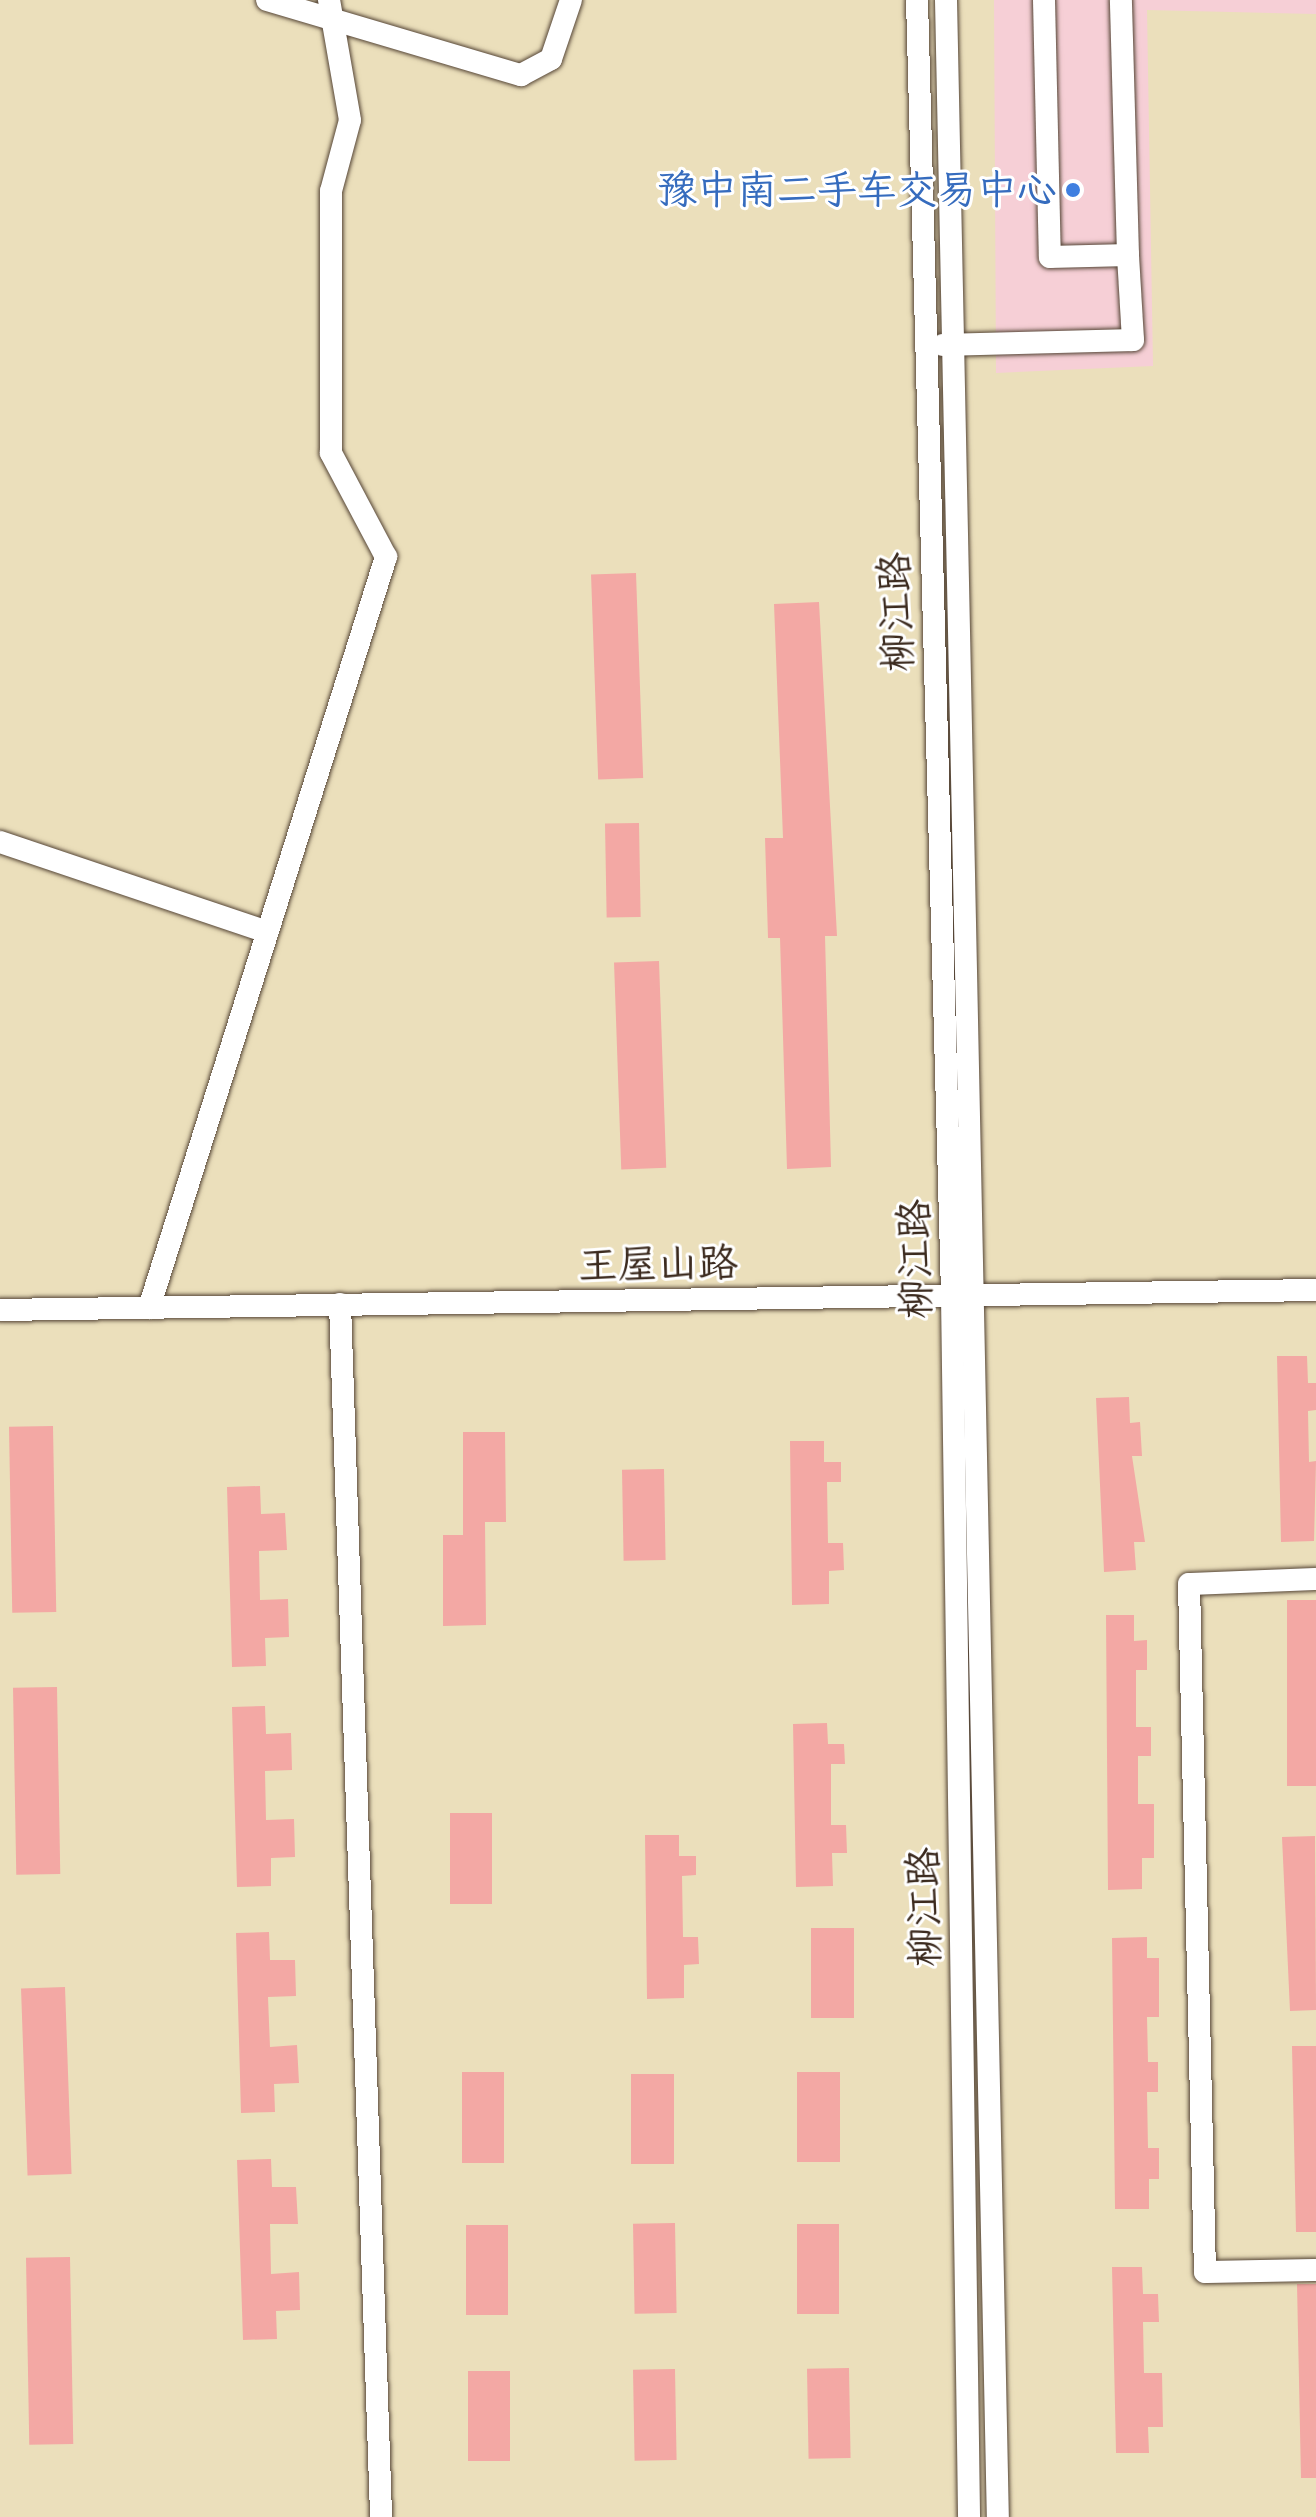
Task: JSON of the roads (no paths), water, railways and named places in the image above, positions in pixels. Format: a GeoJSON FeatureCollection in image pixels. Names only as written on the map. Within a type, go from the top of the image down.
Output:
{"type":"FeatureCollection","features":[{"type":"Feature","properties":{"kind":"street"},"geometry":{"type":"LineString","coordinates":[[267,0],[329,10],[521,75],[551,59],[571,0]]}},
{"type":"Feature","properties":{"kind":"street","name":"柳江路"},"geometry":{"type":"LineString","coordinates":[[917,0],[952,1296],[969,2517]]}},
{"type":"Feature","properties":{"kind":"street","name":"柳江路"},"geometry":{"type":"LineString","coordinates":[[946,0],[978,1295],[998,2517]]}},
{"type":"Feature","properties":{"kind":"street"},"geometry":{"type":"LineString","coordinates":[[1044,0],[1050,257],[1128,255]]}},
{"type":"Feature","properties":{"kind":"street"},"geometry":{"type":"LineString","coordinates":[[924,346],[1133,340],[1121,0]]}},
{"type":"Feature","properties":{"kind":"street"},"geometry":{"type":"LineString","coordinates":[[149,1308],[386,557],[331,453],[331,191],[350,120],[329,10]]}},
{"type":"Feature","properties":{"kind":"street"},"geometry":{"type":"LineString","coordinates":[[0,842],[267,932]]}},
{"type":"Feature","properties":{"kind":"street","name":"王屋山路"},"geometry":{"type":"LineString","coordinates":[[0,1310],[1316,1290]]}},
{"type":"Feature","properties":{"kind":"street"},"geometry":{"type":"LineString","coordinates":[[340,1304],[381,2517]]}},
{"type":"Feature","properties":{"kind":"street"},"geometry":{"type":"LineString","coordinates":[[1316,1579],[1189,1584],[1205,2272],[1316,2270]]}},
{"type":"Feature","properties":{"kind":"place","name":"豫中南二手车交易中心"},"geometry":{"type":"Point","coordinates":[1073,190]}}]}
